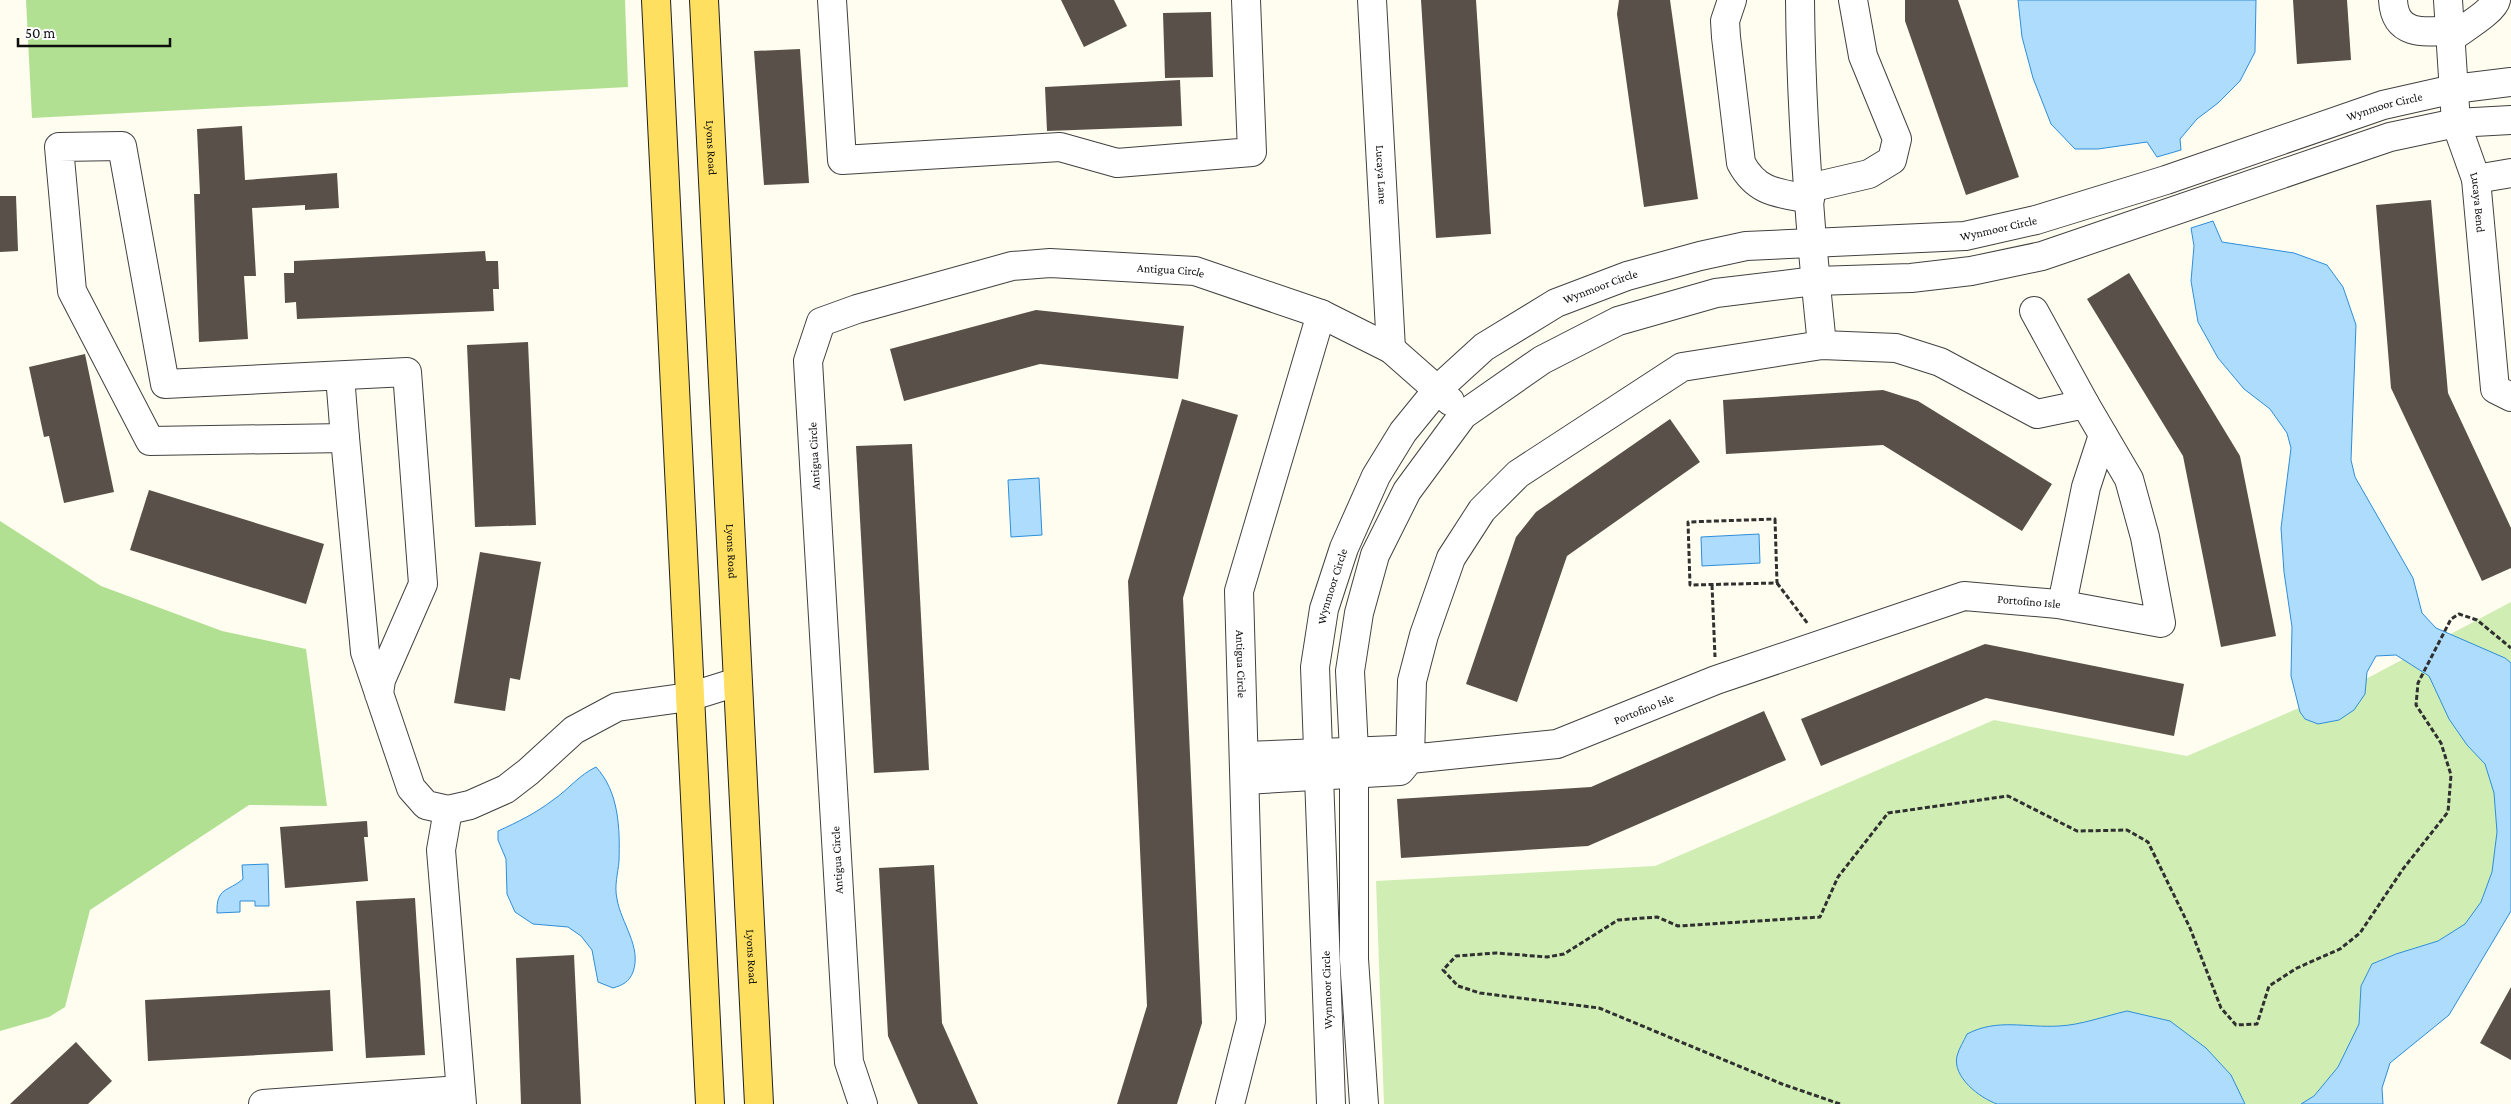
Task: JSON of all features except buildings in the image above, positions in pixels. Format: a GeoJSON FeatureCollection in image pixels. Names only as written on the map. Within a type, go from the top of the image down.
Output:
{"type":"FeatureCollection","features":[{"type":"Feature","properties":{"kind":"main road"},"geometry":{"type":"LineString","coordinates":[[656,0],[710,1104]]}},
{"type":"Feature","properties":{"kind":"main road","name":"Lyons Road"},"geometry":{"type":"LineString","coordinates":[[704,0],[737,682],[760,1104]]}},
{"type":"Feature","properties":{"kind":"street"},"geometry":{"type":"LineString","coordinates":[[832,0],[842,160],[1060,147],[1117,162],[1252,152],[1246,0]]}},
{"type":"Feature","properties":{"kind":"street","name":"Lucaya Lane"},"geometry":{"type":"LineString","coordinates":[[1372,0],[1390,349]]}},
{"type":"Feature","properties":{"kind":"street"},"geometry":{"type":"LineString","coordinates":[[1732,0],[1725,21],[1741,163],[1749,177],[1763,188],[1809,193],[1869,174],[1892,160],[1898,139],[1862,56],[1853,0]]}},
{"type":"Feature","properties":{"kind":"street"},"geometry":{"type":"LineString","coordinates":[[1800,0],[1801,69],[1812,243],[1822,345]]}},
{"type":"Feature","properties":{"kind":"street"},"geometry":{"type":"LineString","coordinates":[[2393,0],[2394,15],[2402,26],[2427,32],[2450,34],[2490,9],[2495,5],[2496,0]]}},
{"type":"Feature","properties":{"kind":"street","name":"Lucaya Bend"},"geometry":{"type":"LineString","coordinates":[[2448,0],[2456,123],[2476,179],[2495,389],[2511,397]]}},
{"type":"Feature","properties":{"kind":"street","name":"Wynmoor Circle"},"geometry":{"type":"LineString","coordinates":[[1331,1104],[1315,667],[1327,600],[1344,548],[1376,476],[1404,432],[1444,383],[1484,348],[1556,303],[1618,280],[1700,256],[1746,246],[1965,236],[2036,220],[2166,180],[2383,105],[2454,89],[2511,82]]}},
{"type":"Feature","properties":{"kind":"street"},"geometry":{"type":"LineString","coordinates":[[1364,1104],[1354,960],[1354,763],[1350,671],[1359,614],[1375,555],[1407,491],[1470,410],[1542,360],[1618,321],[1716,293],[1815,281],[1928,276],[1971,271],[2042,256],[2390,138],[2456,123],[2511,120]]}},
{"type":"Feature","properties":{"kind":"street"},"geometry":{"type":"LineString","coordinates":[[165,384],[122,146],[60,148],[72,291],[150,441],[345,438]]}},
{"type":"Feature","properties":{"kind":"street"},"geometry":{"type":"LineString","coordinates":[[2476,179],[2511,174]]}},
{"type":"Feature","properties":{"kind":"street","name":"Antigua Circle"},"geometry":{"type":"LineString","coordinates":[[863,1104],[849,1062],[808,361],[820,322],[857,309],[1012,266],[1050,263],[1195,271],[1321,314],[1390,349],[1444,383],[1470,410]]}},
{"type":"Feature","properties":{"kind":"street","name":"Portofino Isle"},"geometry":{"type":"LineString","coordinates":[[1354,763],[1396,750],[1410,759],[1557,744],[1716,680],[1964,596],[2062,604],[2161,623],[2145,537],[2129,479],[2084,404],[2034,310]]}},
{"type":"Feature","properties":{"kind":"street","name":"Antigua Circle"},"geometry":{"type":"LineString","coordinates":[[1230,1104],[1251,1021],[1239,591],[1321,314]]}},
{"type":"Feature","properties":{"kind":"street"},"geometry":{"type":"LineString","coordinates":[[1410,759],[1412,682],[1424,635],[1451,558],[1482,510],[1512,480],[1682,367],[1822,345],[1896,348],[1940,362],[2037,414],[2084,404]]}},
{"type":"Feature","properties":{"kind":"street"},"geometry":{"type":"LineString","coordinates":[[121,386],[407,372],[422,584],[380,680],[379,694]]}},
{"type":"Feature","properties":{"kind":"street"},"geometry":{"type":"LineString","coordinates":[[340,376],[365,652],[411,788],[426,805],[448,810],[470,805],[506,789],[528,772],[574,730],[617,707],[689,697],[737,682]]}},
{"type":"Feature","properties":{"kind":"street"},"geometry":{"type":"LineString","coordinates":[[2062,604],[2086,487],[2103,435]]}},
{"type":"Feature","properties":{"kind":"street"},"geometry":{"type":"LineString","coordinates":[[1244,768],[1354,763]]}},
{"type":"Feature","properties":{"kind":"street"},"geometry":{"type":"LineString","coordinates":[[263,1104],[461,1097],[441,850],[448,810]]}},
{"type":"Feature","properties":{"kind":"path"},"geometry":{"type":"LineString","coordinates":[[1777,583],[1690,585],[1688,522],[1775,519],[1777,583],[1822,643]]}},
{"type":"Feature","properties":{"kind":"path"},"geometry":{"type":"LineString","coordinates":[[1712,585],[1716,680]]}},
{"type":"Feature","properties":{"kind":"path"},"geometry":{"type":"LineString","coordinates":[[1840,1104],[1782,1084],[1599,1008],[1480,992],[1458,986],[1443,970],[1456,956],[1496,953],[1547,957],[1564,954],[1618,920],[1657,917],[1678,926],[1820,917],[1838,876],[1888,813],[2008,796],[2077,831],[2127,830],[2148,842],[2190,928],[2221,1008],[2236,1025],[2257,1024],[2269,986],[2297,968],[2340,950],[2360,933],[2403,869],[2448,812],[2451,775],[2441,743],[2416,705],[2418,683],[2452,618],[2459,614],[2477,620],[2511,648]]}},
{"type":"Feature","properties":{"kind":"green space"},"geometry":{"type":"Polygon","coordinates":[[[26,0],[625,0],[628,87],[32,118],[26,0]]]}},
{"type":"Feature","properties":{"kind":"green space"},"geometry":{"type":"Polygon","coordinates":[[[0,521],[101,586],[222,631],[306,649],[327,806],[249,805],[90,910],[65,1007],[49,1017],[0,1031],[0,521]]]}},
{"type":"Feature","properties":{"kind":"green space"},"geometry":{"type":"Polygon","coordinates":[[[2511,602],[2511,892],[2381,1063],[2369,1104],[1384,1104],[1376,881],[1655,866],[1994,720],[2187,756],[2362,681],[2511,602]]]}},
{"type":"Feature","properties":{"kind":"water"},"geometry":{"type":"Polygon","coordinates":[[[2018,0],[2256,0],[2255,52],[2240,81],[2218,103],[2197,119],[2180,139],[2181,150],[2157,157],[2147,142],[2098,149],[2075,149],[2051,124],[2033,78],[2022,37],[2018,0]]]}},
{"type":"Feature","properties":{"kind":"water"},"geometry":{"type":"Polygon","coordinates":[[[2213,221],[2222,242],[2294,253],[2327,265],[2343,287],[2356,325],[2351,460],[2355,477],[2413,578],[2422,613],[2436,628],[2505,658],[2511,663],[2511,911],[2449,1015],[2390,1063],[2382,1088],[2383,1104],[2301,1104],[2314,1096],[2338,1067],[2359,1024],[2361,986],[2372,964],[2396,954],[2438,941],[2465,924],[2481,902],[2492,872],[2497,832],[2494,793],[2485,764],[2467,745],[2449,719],[2429,676],[2396,655],[2376,656],[2367,672],[2365,694],[2354,710],[2339,720],[2318,724],[2305,719],[2300,712],[2291,676],[2292,627],[2284,572],[2281,528],[2291,448],[2287,433],[2270,409],[2244,389],[2218,358],[2198,322],[2191,281],[2194,246],[2191,228],[2213,221]]]}},
{"type":"Feature","properties":{"kind":"water"},"geometry":{"type":"Polygon","coordinates":[[[1039,478],[1042,535],[1011,537],[1008,480],[1039,478]]]}},
{"type":"Feature","properties":{"kind":"water"},"geometry":{"type":"Polygon","coordinates":[[[1759,534],[1760,563],[1702,566],[1701,537],[1759,534]]]}},
{"type":"Feature","properties":{"kind":"water"},"geometry":{"type":"Polygon","coordinates":[[[596,767],[604,777],[614,799],[618,823],[619,849],[616,894],[635,953],[635,963],[630,978],[623,984],[613,988],[598,982],[592,950],[581,936],[568,927],[533,924],[515,912],[507,894],[506,859],[498,840],[498,831],[540,809],[559,796],[584,774],[596,767]]]}},
{"type":"Feature","properties":{"kind":"water"},"geometry":{"type":"Polygon","coordinates":[[[268,864],[269,906],[255,906],[255,901],[240,901],[240,912],[217,913],[217,905],[221,894],[243,879],[242,865],[268,864]]]}},
{"type":"Feature","properties":{"kind":"water"},"geometry":{"type":"Polygon","coordinates":[[[2127,1011],[2170,1021],[2206,1048],[2231,1075],[2245,1104],[1997,1104],[1976,1092],[1959,1072],[1957,1056],[1960,1047],[1967,1034],[1978,1029],[2001,1025],[2067,1025],[2127,1011]]]}}]}
